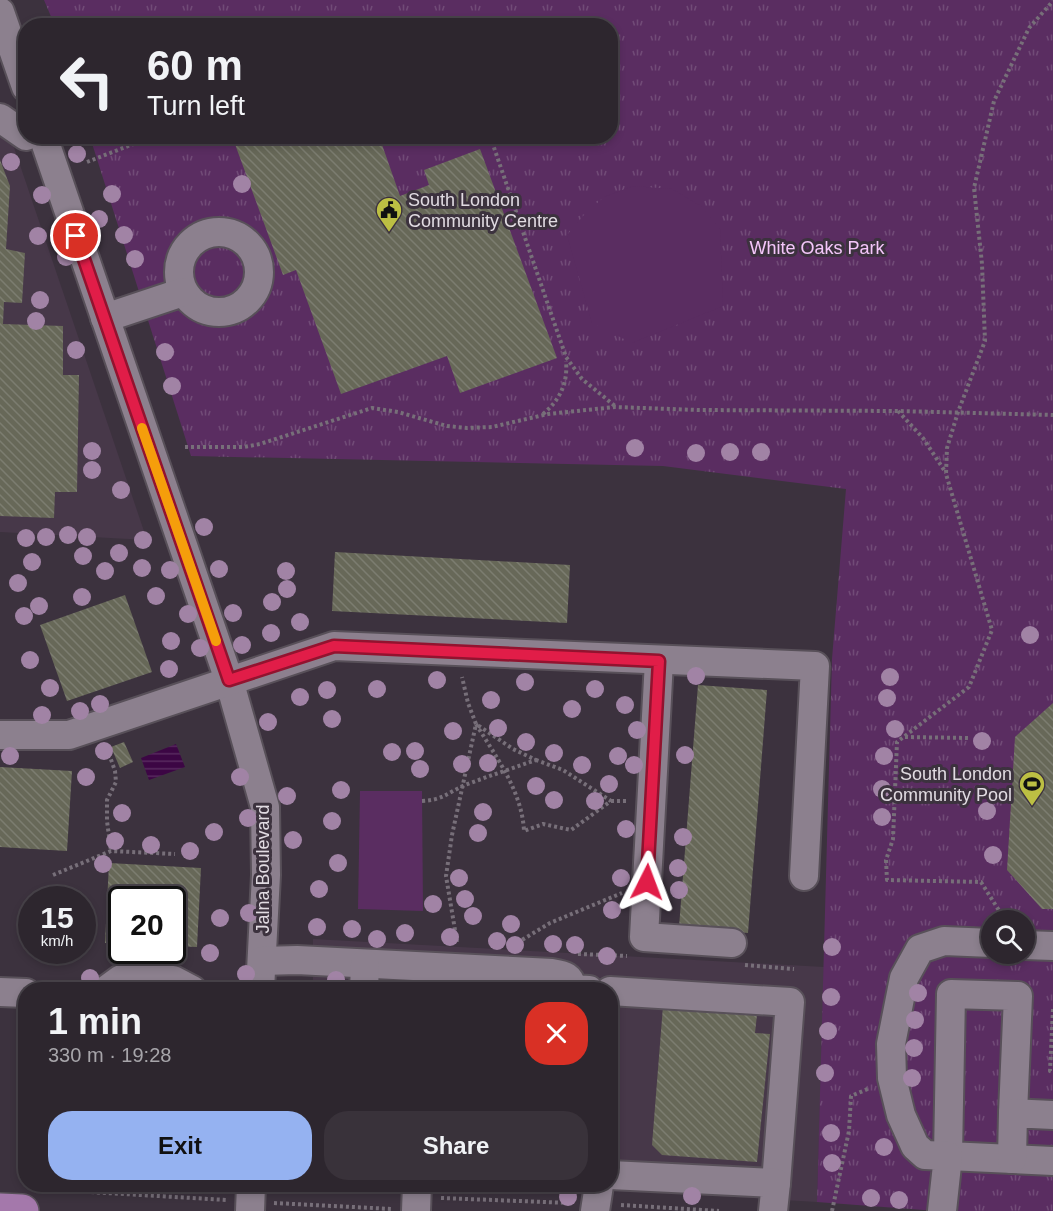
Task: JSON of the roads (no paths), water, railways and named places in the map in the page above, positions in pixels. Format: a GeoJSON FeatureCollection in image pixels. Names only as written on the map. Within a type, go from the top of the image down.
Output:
{"type":"FeatureCollection","features":[{"type":"Feature","properties":{"kind":"main road"},"geometry":{"type":"LineString","coordinates":[[0,1210],[29,1200]]}},
{"type":"Feature","properties":{"kind":"street"},"geometry":{"type":"LineString","coordinates":[[0,12],[18,64]]}},
{"type":"Feature","properties":{"kind":"street"},"geometry":{"type":"LineString","coordinates":[[0,118],[18,130]]}},
{"type":"Feature","properties":{"kind":"street","name":"Jalna Boulevard"},"geometry":{"type":"LineString","coordinates":[[37,144],[105,318],[229,680],[265,807],[266,875],[261,982]]}},
{"type":"Feature","properties":{"kind":"street"},"geometry":{"type":"LineString","coordinates":[[105,318],[183,291]]}},
{"type":"Feature","properties":{"kind":"street"},"geometry":{"type":"LineString","coordinates":[[0,735],[69,735],[334,646],[815,666],[804,876]]}},
{"type":"Feature","properties":{"kind":"street"},"geometry":{"type":"LineString","coordinates":[[659,661],[644,937],[732,943]]}},
{"type":"Feature","properties":{"kind":"street"},"geometry":{"type":"LineString","coordinates":[[981,943],[944,941],[920,949],[904,978],[891,1044],[892,1078],[901,1115],[915,1146],[925,1155],[1053,1161]]}},
{"type":"Feature","properties":{"kind":"street"},"geometry":{"type":"LineString","coordinates":[[1035,945],[1053,946]]}},
{"type":"Feature","properties":{"kind":"street"},"geometry":{"type":"LineString","coordinates":[[262,961],[364,977],[552,972],[566,975],[571,982]]}},
{"type":"Feature","properties":{"kind":"street"},"geometry":{"type":"LineString","coordinates":[[117,982],[121,979],[177,982]]}},
{"type":"Feature","properties":{"kind":"street"},"geometry":{"type":"LineString","coordinates":[[618,991],[790,1002],[775,1197],[618,1176]]}},
{"type":"Feature","properties":{"kind":"street"},"geometry":{"type":"LineString","coordinates":[[0,992],[18,993]]}},
{"type":"Feature","properties":{"kind":"street"},"geometry":{"type":"LineString","coordinates":[[942,1211],[948,1156],[951,994],[1018,996],[1012,1159]]}},
{"type":"Feature","properties":{"kind":"street"},"geometry":{"type":"LineString","coordinates":[[1013,1113],[1053,1115]]}},
{"type":"Feature","properties":{"kind":"place","name":"South London Community Centre"},"geometry":{"type":"Point","coordinates":[389,233]}},
{"type":"Feature","properties":{"kind":"place","name":"South London Community Pool"},"geometry":{"type":"Point","coordinates":[1032,807]}},
{"type":"Feature","properties":{"kind":"park label","name":"White Oaks Park"},"geometry":{"type":"Point","coordinates":[817,248]}}]}
